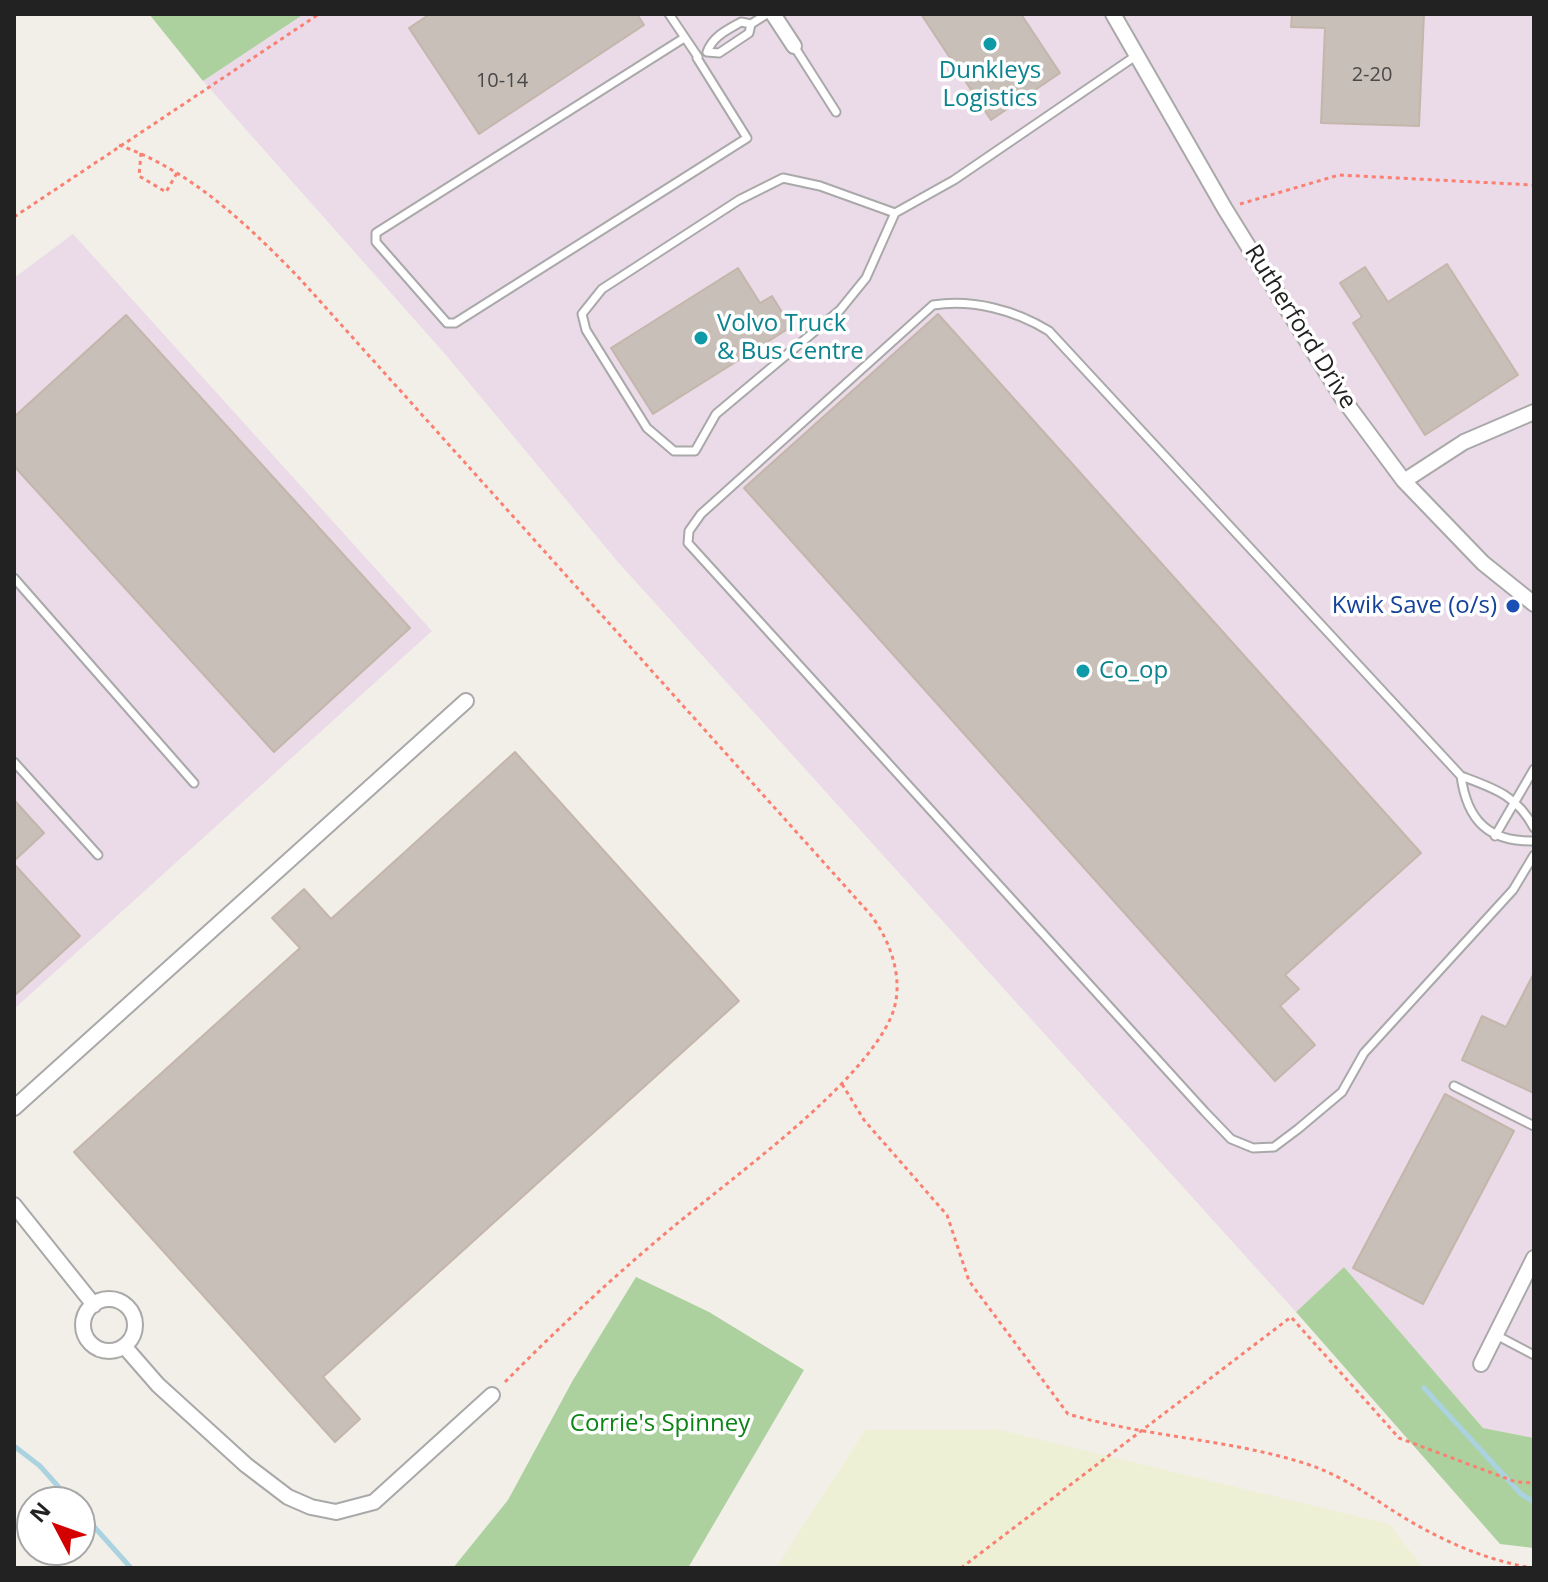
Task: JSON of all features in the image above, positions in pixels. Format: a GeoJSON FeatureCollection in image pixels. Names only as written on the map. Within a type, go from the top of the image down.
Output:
{"type":"FeatureCollection","features":[{"type":"Feature","properties":{"kind":"street"},"geometry":{"type":"LineString","coordinates":[[773,14],[794,46]]}},
{"type":"Feature","properties":{"kind":"street","name":"Rutherford Drive"},"geometry":{"type":"LineString","coordinates":[[1113,14],[1225,209],[1343,399],[1404,481],[1483,563],[1534,604]]}},
{"type":"Feature","properties":{"kind":"street"},"geometry":{"type":"LineString","coordinates":[[1404,481],[1464,442],[1534,412]]}},
{"type":"Feature","properties":{"kind":"street"},"geometry":{"type":"LineString","coordinates":[[14,1108],[466,701]]}},
{"type":"Feature","properties":{"kind":"street"},"geometry":{"type":"LineString","coordinates":[[14,1205],[94,1305]]}},
{"type":"Feature","properties":{"kind":"street"},"geometry":{"type":"LineString","coordinates":[[1481,1364],[1534,1258]]}},
{"type":"Feature","properties":{"kind":"street"},"geometry":{"type":"LineString","coordinates":[[113,1300],[127,1307],[135,1322],[134,1331],[124,1346],[108,1351],[91,1344],[83,1321],[94,1305],[113,1300]]}},
{"type":"Feature","properties":{"kind":"street"},"geometry":{"type":"LineString","coordinates":[[124,1346],[158,1385],[246,1465],[288,1497],[311,1507],[336,1512],[374,1502],[492,1395]]}},
{"type":"Feature","properties":{"kind":"lane"},"geometry":{"type":"LineString","coordinates":[[669,14],[747,138],[455,323],[447,323],[376,242],[376,233],[684,38]]}},
{"type":"Feature","properties":{"kind":"lane"},"geometry":{"type":"LineString","coordinates":[[707,52],[711,41],[724,32],[741,22],[751,24],[767,14]]}},
{"type":"Feature","properties":{"kind":"lane"},"geometry":{"type":"LineString","coordinates":[[697,58],[707,52],[719,53],[749,33],[751,24]]}},
{"type":"Feature","properties":{"kind":"lane"},"geometry":{"type":"LineString","coordinates":[[794,46],[836,112]]}},
{"type":"Feature","properties":{"kind":"lane"},"geometry":{"type":"LineString","coordinates":[[895,213],[802,181],[783,178],[739,200],[602,289],[582,314],[586,330],[647,428],[674,451],[695,451],[716,414],[840,310],[866,278],[895,213],[954,180],[1138,54]]}},
{"type":"Feature","properties":{"kind":"lane"},"geometry":{"type":"LineString","coordinates":[[1534,828],[1516,801],[1505,792],[1461,776],[1049,331],[1007,310],[952,302],[933,305],[701,514],[689,531],[688,543],[1195,1100],[1231,1139],[1253,1148],[1274,1147],[1342,1092],[1364,1053],[1513,890],[1534,855]]}},
{"type":"Feature","properties":{"kind":"lane"},"geometry":{"type":"LineString","coordinates":[[14,578],[194,783]]}},
{"type":"Feature","properties":{"kind":"lane"},"geometry":{"type":"LineString","coordinates":[[14,762],[98,855]]}},
{"type":"Feature","properties":{"kind":"lane"},"geometry":{"type":"LineString","coordinates":[[1495,836],[1534,769]]}},
{"type":"Feature","properties":{"kind":"lane"},"geometry":{"type":"LineString","coordinates":[[1461,776],[1469,811],[1495,836],[1509,841],[1534,841]]}},
{"type":"Feature","properties":{"kind":"lane"},"geometry":{"type":"LineString","coordinates":[[1454,1086],[1534,1126]]}},
{"type":"Feature","properties":{"kind":"lane"},"geometry":{"type":"LineString","coordinates":[[1496,1335],[1534,1355]]}},
{"type":"Feature","properties":{"kind":"path"},"geometry":{"type":"LineString","coordinates":[[14,217],[319,14]]}},
{"type":"Feature","properties":{"kind":"path"},"geometry":{"type":"LineString","coordinates":[[119,145],[177,173],[252,229],[743,770],[884,932],[895,971],[893,1014],[860,1066],[646,1251],[492,1395]]}},
{"type":"Feature","properties":{"kind":"path"},"geometry":{"type":"LineString","coordinates":[[141,153],[139,176],[166,192],[177,173]]}},
{"type":"Feature","properties":{"kind":"path"},"geometry":{"type":"LineString","coordinates":[[1225,209],[1339,175],[1534,185]]}},
{"type":"Feature","properties":{"kind":"path"},"geometry":{"type":"LineString","coordinates":[[841,1083],[864,1120],[947,1215],[969,1281],[1068,1414],[1212,1441],[1306,1464],[1350,1480],[1449,1542],[1499,1562],[1532,1568]]}},
{"type":"Feature","properties":{"kind":"path"},"geometry":{"type":"LineString","coordinates":[[961,1568],[1291,1317],[1399,1438],[1516,1482],[1534,1483]]}},
{"type":"Feature","properties":{"kind":"shaded area"},"geometry":{"type":"Polygon","coordinates":[[[304,14],[1534,14],[1534,1438],[1483,1428],[1344,1267],[1296,1312],[617,561],[445,354],[203,81],[304,14]]]}},
{"type":"Feature","properties":{"kind":"shaded area"},"geometry":{"type":"Polygon","coordinates":[[[73,234],[432,631],[14,1009],[14,278],[73,234]]]}},
{"type":"Feature","properties":{"kind":"green space"},"geometry":{"type":"Polygon","coordinates":[[[149,14],[304,14],[203,81],[149,14]]]}},
{"type":"Feature","properties":{"kind":"green space"},"geometry":{"type":"Polygon","coordinates":[[[1344,1267],[1483,1428],[1534,1438],[1534,1548],[1500,1544],[1296,1312],[1344,1267]]]}},
{"type":"Feature","properties":{"kind":"green space","name":"Corrie's Spinney"},"geometry":{"type":"Polygon","coordinates":[[[636,1277],[709,1312],[804,1370],[688,1568],[453,1568],[508,1500],[573,1380],[636,1277]]]}},
{"type":"Feature","properties":{"kind":"green space"},"geometry":{"type":"Polygon","coordinates":[[[865,1430],[1000,1430],[1389,1524],[1423,1568],[776,1568],[865,1430]]]}},
{"type":"Feature","properties":{"kind":"building"},"geometry":{"type":"Polygon","coordinates":[[[430,14],[637,14],[644,25],[479,134],[409,28],[430,14]]]}},
{"type":"Feature","properties":{"kind":"building","name":"Dunkleys Logistics"},"geometry":{"type":"Polygon","coordinates":[[[921,14],[1021,14],[1060,73],[991,120],[921,14]]]}},
{"type":"Feature","properties":{"kind":"building"},"geometry":{"type":"Polygon","coordinates":[[[1292,14],[1424,14],[1419,126],[1321,123],[1325,28],[1291,27],[1292,14]]]}},
{"type":"Feature","properties":{"kind":"building"},"geometry":{"type":"Polygon","coordinates":[[[1447,264],[1518,375],[1425,435],[1353,323],[1362,317],[1340,283],[1365,267],[1388,302],[1447,264]]]}},
{"type":"Feature","properties":{"kind":"building","name":"Volvo Truck & Bus Centre"},"geometry":{"type":"Polygon","coordinates":[[[738,268],[760,303],[772,296],[791,327],[653,414],[611,348],[738,268]]]}},
{"type":"Feature","properties":{"kind":"building","name":"Co_op"},"geometry":{"type":"Polygon","coordinates":[[[938,314],[1421,853],[1285,975],[1299,989],[1280,1006],[1315,1045],[1275,1081],[744,488],[938,314]]]}},
{"type":"Feature","properties":{"kind":"building"},"geometry":{"type":"Polygon","coordinates":[[[126,315],[410,628],[274,752],[14,466],[14,417],[126,315]]]}},
{"type":"Feature","properties":{"kind":"building"},"geometry":{"type":"Polygon","coordinates":[[[515,752],[739,1001],[323,1377],[360,1419],[335,1442],[74,1152],[300,948],[272,918],[304,889],[331,919],[515,752]]]}},
{"type":"Feature","properties":{"kind":"building"},"geometry":{"type":"Polygon","coordinates":[[[14,800],[44,833],[14,861],[14,800]]]}},
{"type":"Feature","properties":{"kind":"building"},"geometry":{"type":"Polygon","coordinates":[[[14,864],[80,936],[14,996],[14,864]]]}},
{"type":"Feature","properties":{"kind":"building"},"geometry":{"type":"Polygon","coordinates":[[[1534,973],[1534,1093],[1462,1060],[1482,1016],[1506,1027],[1534,973]]]}},
{"type":"Feature","properties":{"kind":"building"},"geometry":{"type":"Polygon","coordinates":[[[1445,1094],[1514,1131],[1423,1304],[1353,1268],[1445,1094]]]}},
{"type":"Feature","properties":{"kind":"waterway"},"geometry":{"type":"LineString","coordinates":[[1424,1388],[1521,1494],[1534,1502]]}},
{"type":"Feature","properties":{"kind":"waterway"},"geometry":{"type":"LineString","coordinates":[[14,1446],[40,1466],[58,1486]]}},
{"type":"Feature","properties":{"kind":"waterway"},"geometry":{"type":"LineString","coordinates":[[96,1529],[131,1568]]}},
{"type":"Feature","properties":{"kind":"place","name":"Dunkleys Logistics"},"geometry":{"type":"Point","coordinates":[990,44]}},
{"type":"Feature","properties":{"kind":"place","name":"Volvo Truck & Bus Centre"},"geometry":{"type":"Point","coordinates":[701,338]}},
{"type":"Feature","properties":{"kind":"place","name":"Kwik Save (o/s)"},"geometry":{"type":"Point","coordinates":[1513,606]}},
{"type":"Feature","properties":{"kind":"place","name":"Co_op"},"geometry":{"type":"Point","coordinates":[1083,671]}}]}
